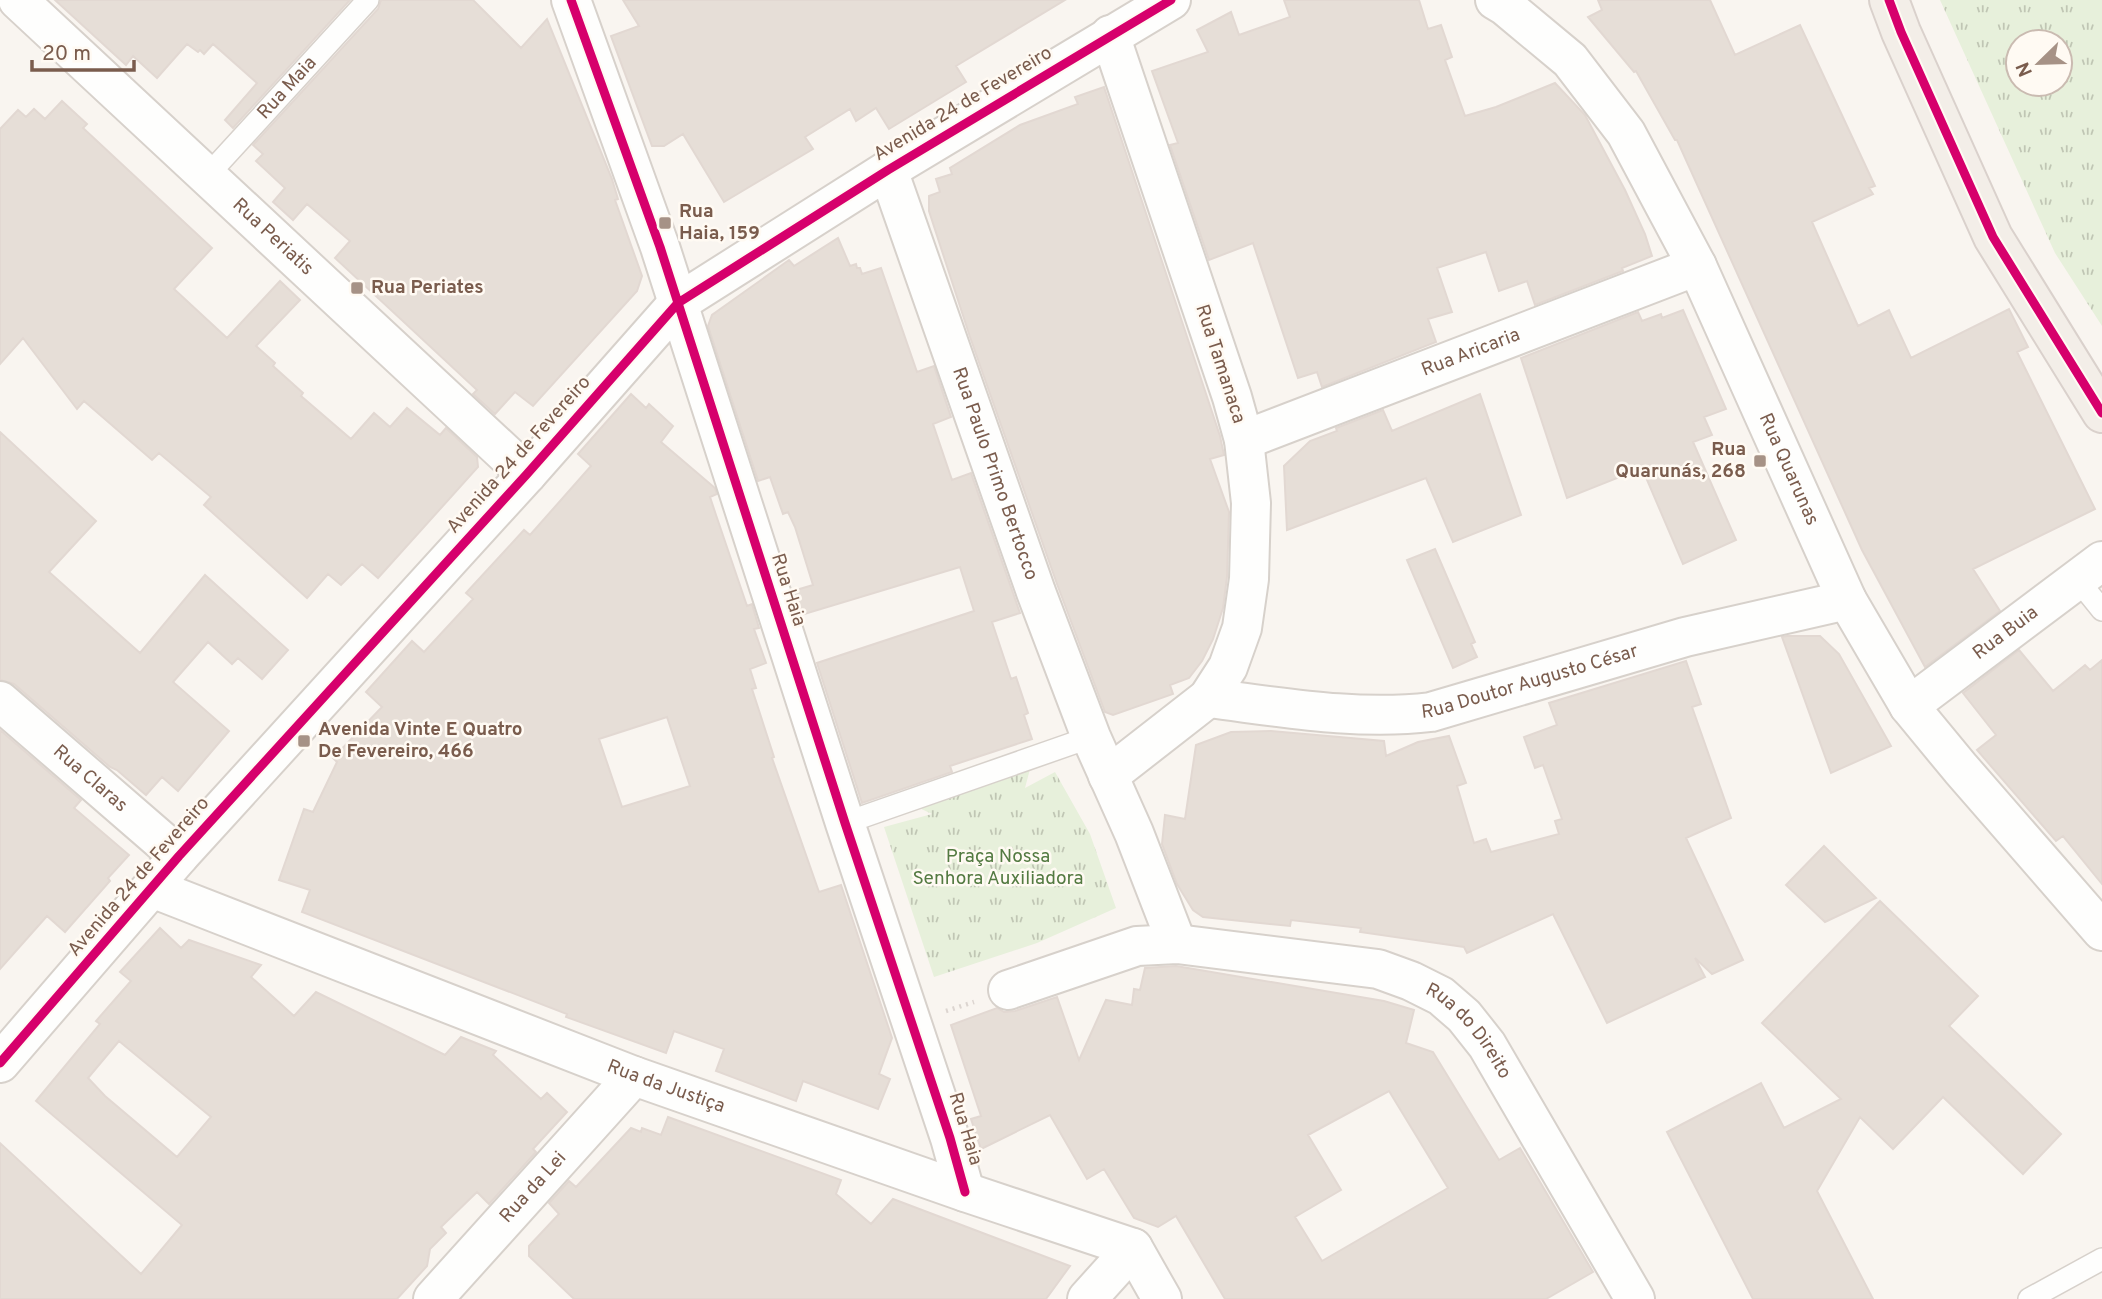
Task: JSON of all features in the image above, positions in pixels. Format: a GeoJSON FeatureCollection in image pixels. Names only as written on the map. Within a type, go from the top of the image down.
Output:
{"type":"FeatureCollection","features":[{"type":"Feature","properties":{"kind":"main road"},"geometry":{"type":"LineString","coordinates":[[1889,0],[1993,237],[2102,413]]}},
{"type":"Feature","properties":{"kind":"street","name":"Rua Periatis"},"geometry":{"type":"LineString","coordinates":[[18,0],[527,474]]}},
{"type":"Feature","properties":{"kind":"street","name":"Avenida 24 de Fevereiro"},"geometry":{"type":"LineString","coordinates":[[0,1063],[179,856],[527,474],[678,303],[888,170],[1171,0]]}},
{"type":"Feature","properties":{"kind":"street","name":"Rua Quarunas"},"geometry":{"type":"LineString","coordinates":[[1495,0],[1570,60],[1626,133],[1697,266],[1847,600],[1909,706],[2102,931]]}},
{"type":"Feature","properties":{"kind":"street","name":"Rua Haia"},"geometry":{"type":"LineString","coordinates":[[577,3],[660,247],[845,823],[950,1138],[965,1192]]}},
{"type":"Feature","properties":{"kind":"street","name":"Rua Tamanaca"},"geometry":{"type":"LineString","coordinates":[[1111,35],[1244,440],[1251,503],[1249,579],[1242,628],[1228,667],[1208,698]]}},
{"type":"Feature","properties":{"kind":"street","name":"Rua Paulo Primo Bertocco"},"geometry":{"type":"LineString","coordinates":[[888,170],[1036,592],[1108,776]]}},
{"type":"Feature","properties":{"kind":"street","name":"Rua Aricaria"},"geometry":{"type":"LineString","coordinates":[[1244,440],[1697,266]]}},
{"type":"Feature","properties":{"kind":"street","name":"Rua Buia"},"geometry":{"type":"LineString","coordinates":[[1909,706],[2090,570]]}},
{"type":"Feature","properties":{"kind":"street","name":"Rua Doutor Augusto César"},"geometry":{"type":"LineString","coordinates":[[1208,698],[1329,713],[1400,716],[1431,712],[1685,637],[1847,600]]}},
{"type":"Feature","properties":{"kind":"street"},"geometry":{"type":"LineString","coordinates":[[1008,990],[1137,946],[1177,944],[1134,833],[1108,776],[1208,698]]}},
{"type":"Feature","properties":{"kind":"street","name":"Rua Claras"},"geometry":{"type":"LineString","coordinates":[[0,701],[179,856]]}},
{"type":"Feature","properties":{"kind":"street","name":"Rua da Justiça"},"geometry":{"type":"LineString","coordinates":[[152,888],[634,1076],[1133,1248]]}},
{"type":"Feature","properties":{"kind":"street","name":"Rua do Direito"},"geometry":{"type":"LineString","coordinates":[[1177,944],[1378,969],[1441,996],[1464,1016],[1487,1045],[1635,1299]]}},
{"type":"Feature","properties":{"kind":"street","name":"Rua da Lei"},"geometry":{"type":"LineString","coordinates":[[433,1299],[634,1076]]}},
{"type":"Feature","properties":{"kind":"street"},"geometry":{"type":"LineString","coordinates":[[1087,1299],[1133,1248],[1162,1299]]}},
{"type":"Feature","properties":{"kind":"lane","name":"Rua Maia"},"geometry":{"type":"LineString","coordinates":[[207,176],[368,0]]}},
{"type":"Feature","properties":{"kind":"lane"},"geometry":{"type":"LineString","coordinates":[[2090,570],[2102,610]]}},
{"type":"Feature","properties":{"kind":"lane"},"geometry":{"type":"LineString","coordinates":[[845,823],[1091,737]]}},
{"type":"Feature","properties":{"kind":"lane"},"geometry":{"type":"LineString","coordinates":[[2028,1299],[2102,1259]]}},
{"type":"Feature","properties":{"kind":"path"},"geometry":{"type":"LineString","coordinates":[[912,1023],[1008,990]]}},
{"type":"Feature","properties":{"kind":"green space"},"geometry":{"type":"Polygon","coordinates":[[[1940,0],[2102,0],[2102,326],[2055,253],[1940,0]]]}},
{"type":"Feature","properties":{"kind":"green space","name":"Praça Nossa Senhora Auxiliadora"},"geometry":{"type":"Polygon","coordinates":[[[1030,769],[1025,788],[1055,772],[1090,834],[1116,908],[1037,943],[934,977],[884,827],[932,814],[915,806],[1030,769]]]}},
{"type":"Feature","properties":{"kind":"building"},"geometry":{"type":"Polygon","coordinates":[[[55,0],[350,0],[233,128],[225,120],[257,83],[213,44],[204,54],[187,44],[157,78],[133,56],[126,65],[55,0]]]}},
{"type":"Feature","properties":{"kind":"building"},"geometry":{"type":"Polygon","coordinates":[[[381,0],[473,0],[521,48],[547,19],[612,179],[618,199],[615,200],[642,276],[637,291],[533,406],[515,392],[495,414],[473,394],[477,390],[335,258],[350,241],[307,204],[293,220],[273,202],[285,188],[256,161],[263,154],[253,145],[378,9],[381,0]]]}},
{"type":"Feature","properties":{"kind":"building"},"geometry":{"type":"Polygon","coordinates":[[[623,0],[1065,0],[956,66],[966,82],[889,129],[876,108],[856,121],[850,109],[805,137],[813,149],[724,202],[683,134],[664,146],[652,146],[611,36],[639,26],[623,0]]]}},
{"type":"Feature","properties":{"kind":"building"},"geometry":{"type":"Polygon","coordinates":[[[1284,0],[1419,0],[1428,29],[1441,25],[1452,57],[1445,60],[1465,116],[1496,107],[1555,83],[1585,115],[1625,190],[1652,256],[1622,268],[1623,271],[1535,305],[1527,281],[1499,291],[1486,252],[1437,268],[1452,312],[1428,319],[1436,342],[1322,387],[1317,372],[1298,378],[1253,243],[1209,260],[1170,145],[1178,143],[1152,71],[1208,52],[1197,30],[1231,12],[1239,35],[1290,17],[1284,0]]]}},
{"type":"Feature","properties":{"kind":"building"},"geometry":{"type":"Polygon","coordinates":[[[1598,0],[1710,0],[1735,55],[1800,25],[1875,186],[1869,188],[1873,194],[1812,222],[1858,326],[1889,310],[1911,358],[2009,309],[2028,347],[2017,352],[2095,509],[1973,569],[2000,611],[1925,667],[1862,550],[1677,140],[1636,71],[1634,72],[1588,17],[1602,10],[1598,0]]]}},
{"type":"Feature","properties":{"kind":"building"},"geometry":{"type":"Polygon","coordinates":[[[1104,87],[1220,436],[1224,455],[1210,459],[1229,512],[1223,608],[1213,639],[1202,661],[1189,678],[1170,685],[1173,694],[1113,715],[1105,712],[1057,584],[970,337],[929,211],[929,196],[940,192],[936,179],[952,174],[950,168],[1020,125],[1078,104],[1075,97],[1104,87]]]}},
{"type":"Feature","properties":{"kind":"building"},"geometry":{"type":"Polygon","coordinates":[[[62,101],[87,124],[83,128],[212,248],[174,289],[227,338],[280,281],[300,300],[256,346],[275,363],[273,366],[303,393],[301,396],[351,439],[374,413],[390,427],[407,408],[440,435],[446,428],[477,457],[478,467],[378,578],[362,564],[341,585],[328,574],[307,598],[204,505],[211,497],[159,453],[152,460],[84,401],[77,409],[23,338],[0,364],[0,129],[18,110],[26,117],[34,109],[45,119],[62,101]]]}},
{"type":"Feature","properties":{"kind":"building"},"geometry":{"type":"Polygon","coordinates":[[[838,238],[850,266],[856,264],[862,274],[881,268],[917,372],[934,366],[951,417],[933,424],[952,480],[971,473],[1020,613],[992,622],[1011,679],[1016,677],[1028,713],[1024,715],[1032,739],[950,766],[952,772],[862,803],[817,663],[974,611],[960,567],[801,615],[793,591],[813,585],[795,527],[788,512],[783,514],[770,477],[758,481],[708,326],[712,315],[789,260],[794,266],[838,238]]]}},
{"type":"Feature","properties":{"kind":"building"},"geometry":{"type":"Polygon","coordinates":[[[1683,310],[1726,409],[1704,417],[1712,435],[1693,442],[1736,540],[1683,564],[1642,468],[1567,498],[1521,358],[1638,312],[1642,321],[1661,314],[1662,318],[1683,310]]]}},
{"type":"Feature","properties":{"kind":"building"},"geometry":{"type":"Polygon","coordinates":[[[631,394],[646,408],[649,404],[673,426],[661,442],[715,488],[717,494],[710,497],[747,606],[752,604],[759,628],[754,629],[766,663],[750,669],[756,688],[752,689],[774,757],[772,758],[819,892],[841,885],[892,1038],[879,1074],[890,1079],[878,1109],[803,1081],[796,1101],[716,1071],[724,1049],[674,1031],[666,1053],[566,1017],[567,1014],[302,912],[310,890],[279,880],[304,809],[313,812],[337,762],[333,758],[382,707],[366,692],[412,641],[424,652],[473,599],[466,593],[524,530],[530,535],[591,466],[578,454],[631,394]],[[667,717],[599,739],[622,807],[690,786],[667,717]]]}},
{"type":"Feature","properties":{"kind":"building"},"geometry":{"type":"Polygon","coordinates":[[[1480,394],[1521,515],[1453,542],[1426,478],[1287,530],[1284,466],[1310,441],[1383,410],[1392,431],[1480,394]]]}},
{"type":"Feature","properties":{"kind":"building"},"geometry":{"type":"Polygon","coordinates":[[[0,432],[96,521],[49,572],[140,653],[205,575],[288,650],[262,679],[238,658],[232,664],[208,642],[173,682],[229,731],[178,791],[162,777],[146,795],[14,684],[0,680],[0,432]]]}},
{"type":"Feature","properties":{"kind":"building"},"geometry":{"type":"Polygon","coordinates":[[[1435,549],[1475,642],[1471,644],[1477,657],[1453,668],[1407,560],[1435,549]]]}},
{"type":"Feature","properties":{"kind":"building"},"geometry":{"type":"Polygon","coordinates":[[[1820,636],[1839,654],[1891,746],[1831,773],[1782,637],[1820,636]]]}},
{"type":"Feature","properties":{"kind":"building"},"geometry":{"type":"Polygon","coordinates":[[[2019,650],[2053,691],[2085,665],[2090,670],[2102,660],[2102,884],[2063,836],[2056,841],[1977,750],[1996,735],[1963,693],[2019,650]]]}},
{"type":"Feature","properties":{"kind":"building"},"geometry":{"type":"Polygon","coordinates":[[[1686,661],[1701,704],[1692,707],[1731,818],[1686,838],[1743,960],[1712,974],[1695,958],[1705,977],[1607,1023],[1553,914],[1467,953],[1464,947],[1360,932],[1361,928],[1291,920],[1290,926],[1203,917],[1193,910],[1177,884],[1162,844],[1165,815],[1185,819],[1196,745],[1231,732],[1271,731],[1384,741],[1386,756],[1418,742],[1449,736],[1466,783],[1457,786],[1474,843],[1486,839],[1491,852],[1559,834],[1555,821],[1562,819],[1543,765],[1535,768],[1524,737],[1557,725],[1549,703],[1686,661]]]}},
{"type":"Feature","properties":{"kind":"building"},"geometry":{"type":"Polygon","coordinates":[[[0,730],[81,800],[74,808],[129,855],[65,932],[47,916],[0,969],[0,730]]]}},
{"type":"Feature","properties":{"kind":"building"},"geometry":{"type":"Polygon","coordinates":[[[1824,846],[1876,898],[1825,922],[1786,885],[1824,846]]]}},
{"type":"Feature","properties":{"kind":"building"},"geometry":{"type":"Polygon","coordinates":[[[1880,901],[1978,996],[1949,1026],[2061,1134],[2023,1174],[1943,1097],[1893,1149],[1860,1117],[1817,1191],[1873,1299],[1753,1299],[1667,1132],[1761,1083],[1784,1128],[1841,1099],[1762,1023],[1880,901]]]}},
{"type":"Feature","properties":{"kind":"building"},"geometry":{"type":"Polygon","coordinates":[[[160,928],[181,948],[189,940],[261,965],[251,977],[294,1016],[316,992],[445,1055],[461,1037],[496,1051],[493,1055],[541,1099],[547,1093],[567,1112],[533,1149],[536,1152],[489,1204],[477,1192],[441,1227],[446,1233],[430,1249],[427,1266],[397,1299],[0,1299],[0,1143],[141,1274],[182,1225],[36,1101],[100,1024],[96,1021],[131,981],[120,972],[160,928]],[[119,1041],[88,1078],[105,1096],[177,1157],[211,1117],[119,1041]]]}},
{"type":"Feature","properties":{"kind":"building"},"geometry":{"type":"Polygon","coordinates":[[[1176,966],[1384,1001],[1414,1010],[1406,1043],[1433,1052],[1499,1160],[1520,1148],[1593,1272],[1546,1299],[1225,1299],[1176,1216],[1158,1227],[1134,1218],[1104,1169],[1087,1179],[1050,1115],[981,1149],[971,1119],[981,1116],[951,1025],[997,1008],[1004,1012],[1015,1011],[1057,997],[1079,1060],[1106,1000],[1132,1005],[1134,989],[1140,990],[1145,968],[1176,966]],[[1389,1091],[1308,1135],[1341,1190],[1295,1217],[1322,1261],[1448,1188],[1389,1091]]]}},
{"type":"Feature","properties":{"kind":"building"},"geometry":{"type":"Polygon","coordinates":[[[668,1117],[841,1180],[836,1194],[871,1224],[893,1199],[1070,1266],[1046,1299],[574,1299],[529,1256],[529,1246],[559,1214],[549,1203],[569,1181],[576,1187],[631,1128],[641,1132],[642,1128],[661,1135],[668,1117]]]}},
{"type":"Feature","properties":{"kind":"cycle path"},"geometry":{"type":"LineString","coordinates":[[571,0],[660,247],[845,823],[950,1138],[965,1192]]}},
{"type":"Feature","properties":{"kind":"cycle path"},"geometry":{"type":"LineString","coordinates":[[0,1063],[179,856],[527,474],[678,303],[888,170],[1171,0]]}},
{"type":"Feature","properties":{"kind":"cycle path"},"geometry":{"type":"LineString","coordinates":[[1889,0],[1993,237],[2102,413]]}},
{"type":"Feature","properties":{"kind":"place","name":"Rua Haia, 159"},"geometry":{"type":"Point","coordinates":[665,223]}},
{"type":"Feature","properties":{"kind":"place","name":"Rua Periates"},"geometry":{"type":"Point","coordinates":[357,288]}},
{"type":"Feature","properties":{"kind":"place","name":"Rua Quarunás, 268"},"geometry":{"type":"Point","coordinates":[1760,461]}},
{"type":"Feature","properties":{"kind":"place","name":"Avenida Vinte E Quatro De Fevereiro, 466"},"geometry":{"type":"Point","coordinates":[304,741]}}]}
